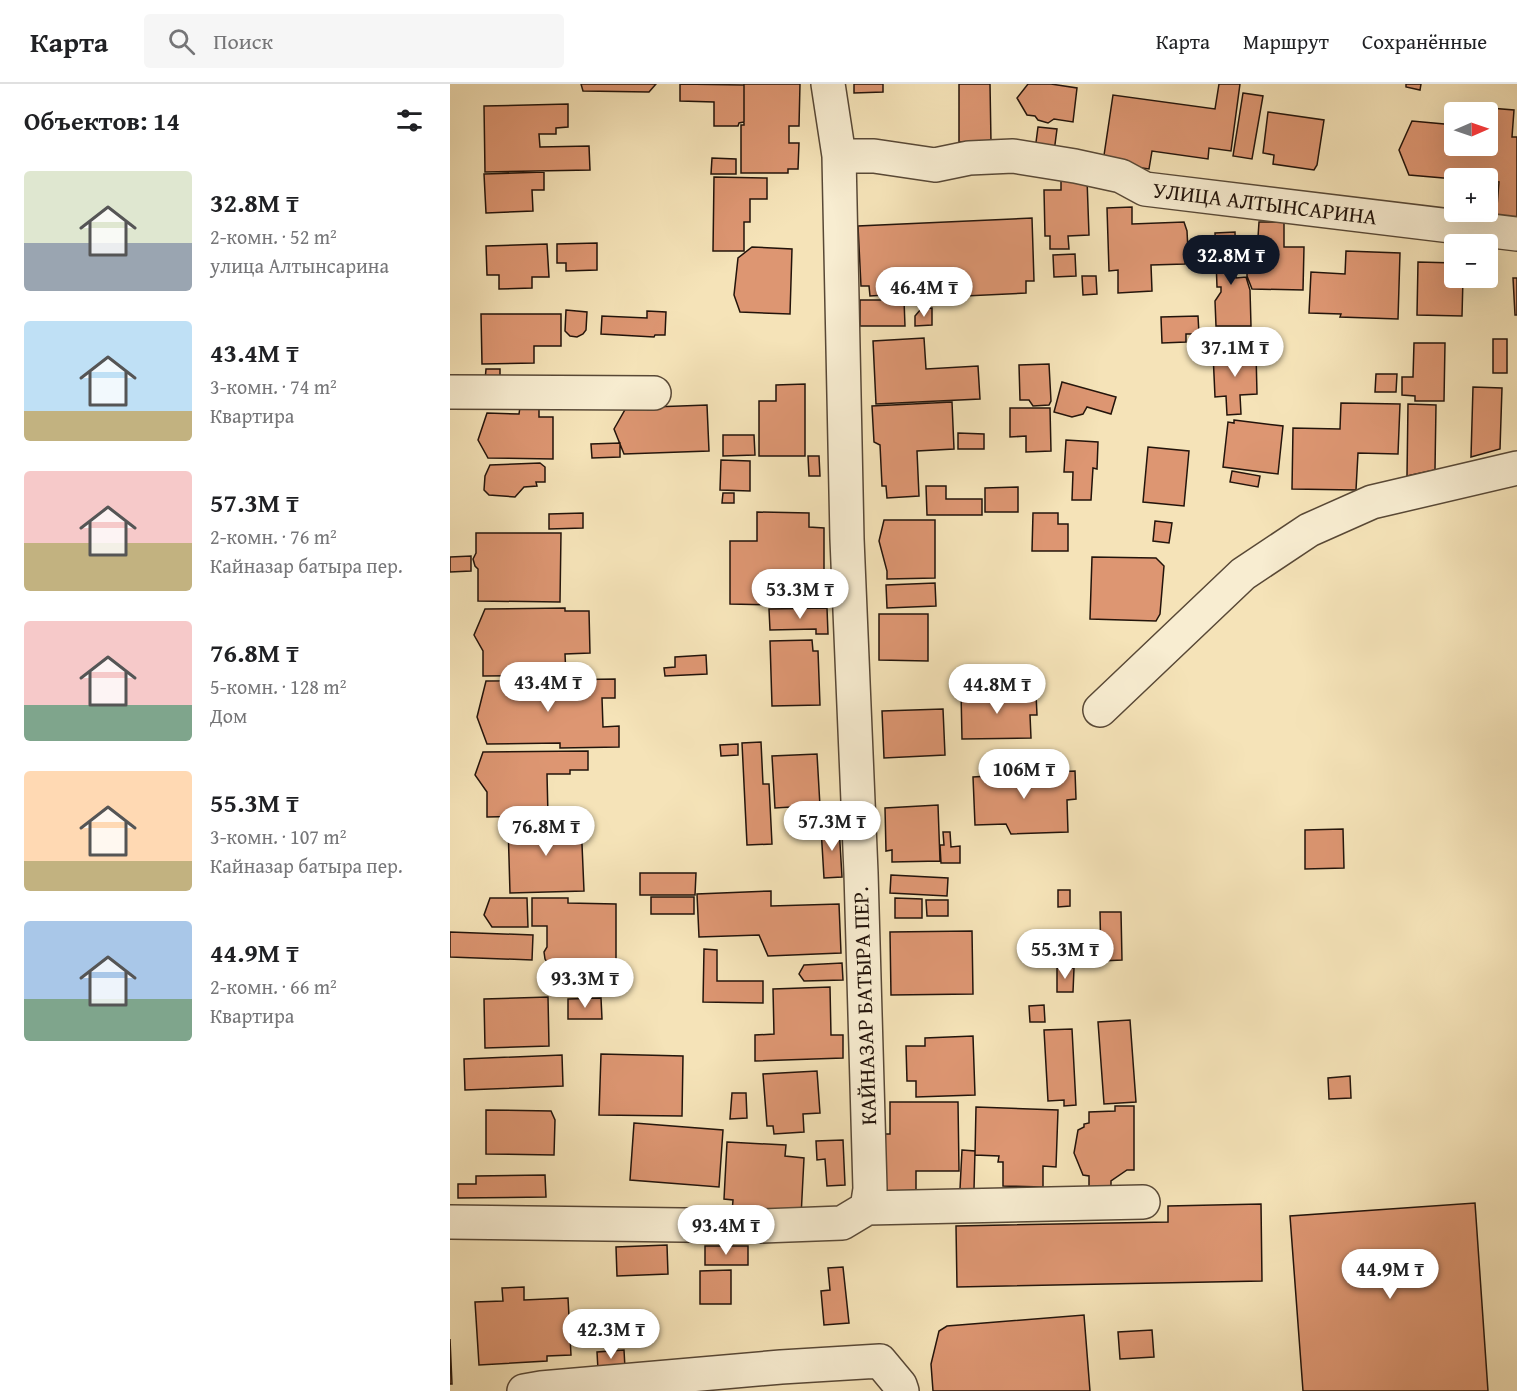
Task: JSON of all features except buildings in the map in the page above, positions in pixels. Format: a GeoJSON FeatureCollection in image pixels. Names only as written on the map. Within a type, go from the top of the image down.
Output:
{"type":"FeatureCollection","features":[{"type":"Feature","properties":{"kind":"street","name":"КАЙНАЗАР БАТЫРА ПЕР."},"geometry":{"type":"LineString","coordinates":[[828,84],[839,156],[848,551],[870,1177],[867,1208]]}},
{"type":"Feature","properties":{"kind":"street","name":"УЛИЦА АЛТЫНСАРИНА"},"geometry":{"type":"LineString","coordinates":[[839,156],[874,156],[935,165],[969,158],[1013,156],[1075,165],[1121,176],[1146,189],[1517,234]]}},
{"type":"Feature","properties":{"kind":"street"},"geometry":{"type":"LineString","coordinates":[[450,392],[654,393]]}},
{"type":"Feature","properties":{"kind":"street"},"geometry":{"type":"LineString","coordinates":[[1100,710],[1244,574],[1309,530],[1372,502],[1517,468]]}},
{"type":"Feature","properties":{"kind":"street"},"geometry":{"type":"LineString","coordinates":[[450,1222],[760,1226],[842,1223],[867,1208],[1143,1202]]}},
{"type":"Feature","properties":{"kind":"street"},"geometry":{"type":"LineString","coordinates":[[524,1391],[717,1382],[880,1361],[900,1385],[902,1391]]}}]}
